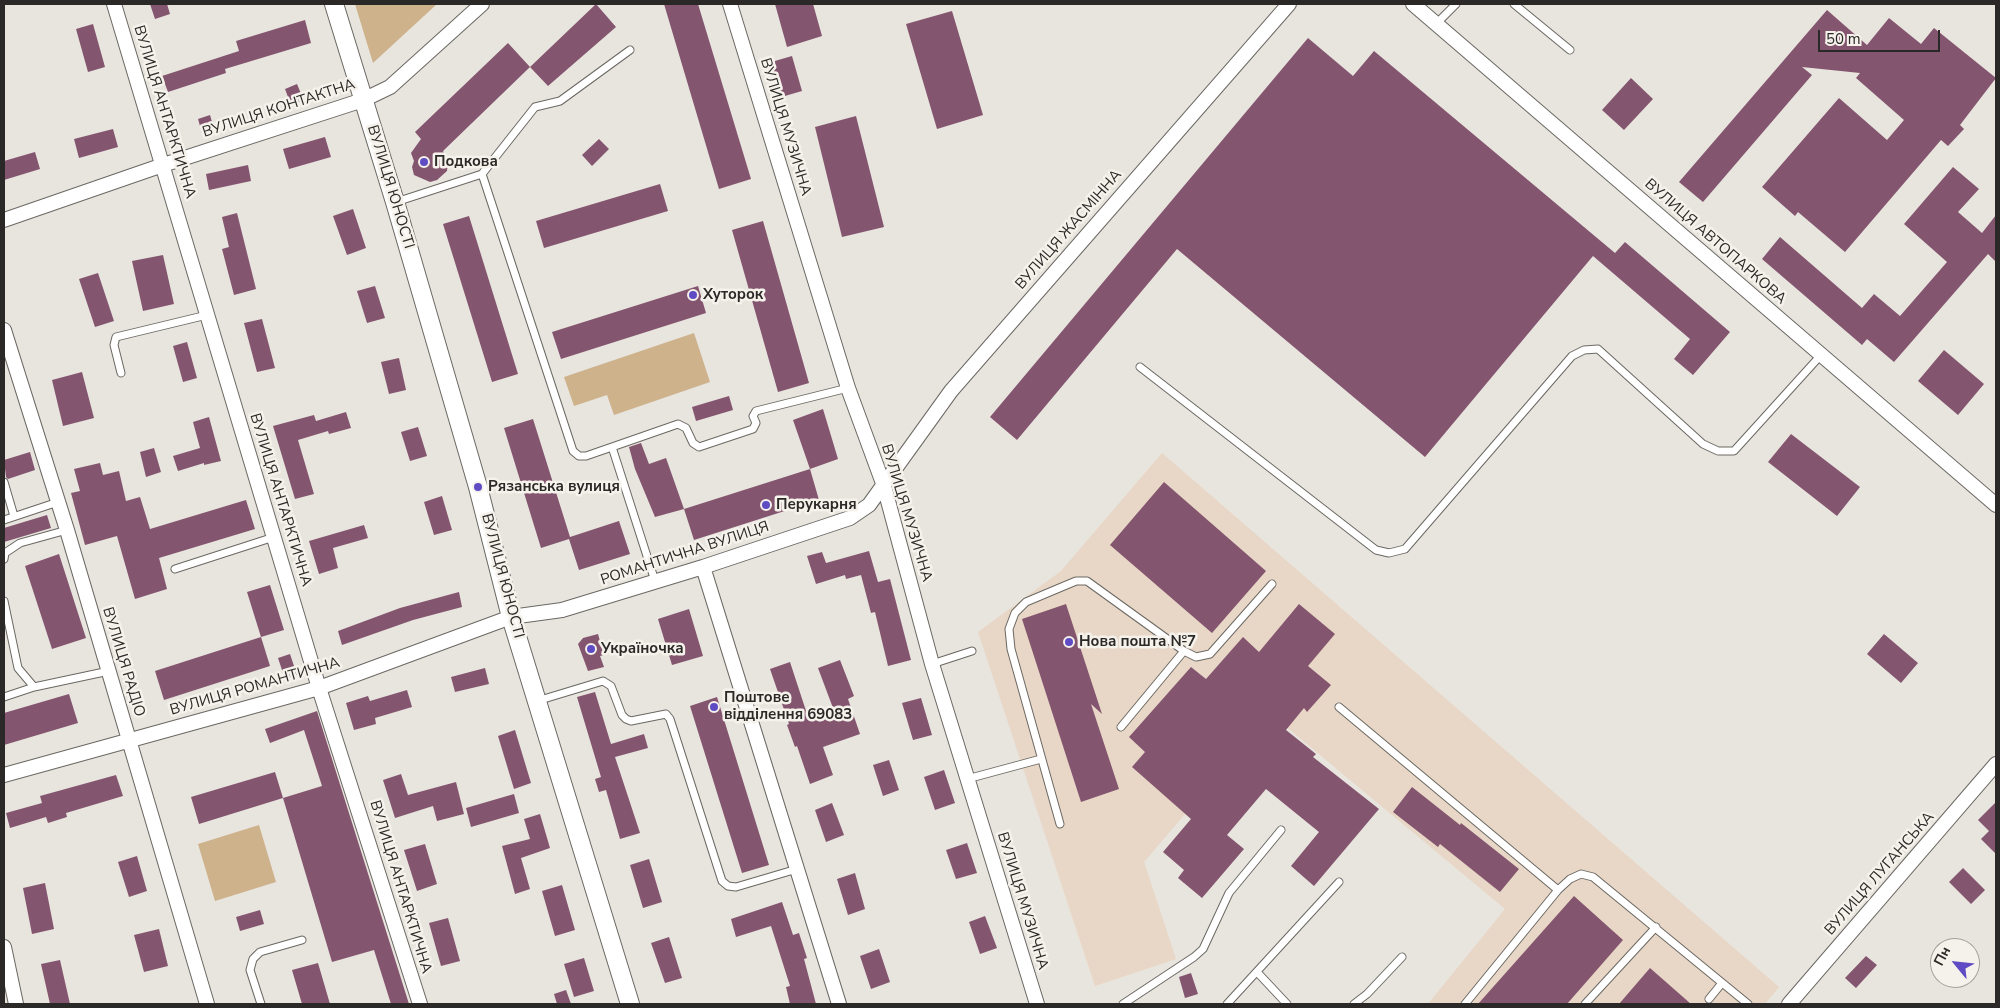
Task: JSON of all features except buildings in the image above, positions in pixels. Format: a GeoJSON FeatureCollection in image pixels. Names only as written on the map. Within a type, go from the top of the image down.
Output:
{"type":"FeatureCollection","features":[{"type":"Feature","properties":{"kind":"street","name":"ВУЛИЦЯ АНТАРКТИЧНА"},"geometry":{"type":"LineString","coordinates":[[114,4],[319,688],[420,1004]]}},
{"type":"Feature","properties":{"kind":"street","name":"ВУЛИЦЯ ЮНОСТІ"},"geometry":{"type":"LineString","coordinates":[[334,4],[395,202],[478,487],[511,617],[630,1004]]}},
{"type":"Feature","properties":{"kind":"street","name":"ВУЛИЦЯ КОНТАКТНА"},"geometry":{"type":"LineString","coordinates":[[4,220],[163,165],[363,100],[390,87],[482,4]]}},
{"type":"Feature","properties":{"kind":"street","name":"ВУЛИЦЯ МУЗИЧНА"},"geometry":{"type":"LineString","coordinates":[[730,4],[848,388],[884,486],[932,664],[1037,1004]]}},
{"type":"Feature","properties":{"kind":"street","name":"ВУЛИЦЯ ЖАСМІННА"},"geometry":{"type":"LineString","coordinates":[[884,486],[951,390],[1289,4]]}},
{"type":"Feature","properties":{"kind":"street","name":"ВУЛИЦЯ АВТОПАРКОВА"},"geometry":{"type":"LineString","coordinates":[[1413,4],[1996,505]]}},
{"type":"Feature","properties":{"kind":"street","name":"ВУЛИЦЯ РАДІО"},"geometry":{"type":"LineString","coordinates":[[4,330],[67,530],[208,1004]]}},
{"type":"Feature","properties":{"kind":"street","name":"РОМАНТИЧНА ВУЛИЦЯ"},"geometry":{"type":"LineString","coordinates":[[511,617],[562,610],[702,567],[850,518],[869,505],[884,486]]}},
{"type":"Feature","properties":{"kind":"street"},"geometry":{"type":"LineString","coordinates":[[702,567],[839,1004]]}},
{"type":"Feature","properties":{"kind":"street","name":"ВУЛИЦЯ РОМАНТИЧНА"},"geometry":{"type":"LineString","coordinates":[[4,775],[319,688],[511,617]]}},
{"type":"Feature","properties":{"kind":"street","name":"ВУЛИЦЯ ЛУГАНСЬКА"},"geometry":{"type":"LineString","coordinates":[[1789,1004],[1996,764]]}},
{"type":"Feature","properties":{"kind":"street"},"geometry":{"type":"LineString","coordinates":[[4,947],[16,1004]]}},
{"type":"Feature","properties":{"kind":"lane"},"geometry":{"type":"LineString","coordinates":[[1436,24],[1456,4]]}},
{"type":"Feature","properties":{"kind":"lane"},"geometry":{"type":"LineString","coordinates":[[1514,4],[1570,50]]}},
{"type":"Feature","properties":{"kind":"lane"},"geometry":{"type":"LineString","coordinates":[[395,202],[482,174],[536,107],[560,101],[630,50]]}},
{"type":"Feature","properties":{"kind":"lane"},"geometry":{"type":"LineString","coordinates":[[482,174],[573,451],[579,456],[586,456],[678,424],[686,428],[693,443],[699,447],[753,429],[756,427],[754,413],[756,411],[848,388]]}},
{"type":"Feature","properties":{"kind":"lane"},"geometry":{"type":"LineString","coordinates":[[120,373],[114,345],[116,337],[207,315]]}},
{"type":"Feature","properties":{"kind":"lane"},"geometry":{"type":"LineString","coordinates":[[1140,367],[1376,550],[1389,553],[1405,549],[1572,356],[1584,350],[1598,350],[1703,444],[1718,451],[1734,451],[1821,355]]}},
{"type":"Feature","properties":{"kind":"lane"},"geometry":{"type":"LineString","coordinates":[[612,447],[655,581]]}},
{"type":"Feature","properties":{"kind":"lane"},"geometry":{"type":"LineString","coordinates":[[4,482],[14,516]]}},
{"type":"Feature","properties":{"kind":"lane"},"geometry":{"type":"LineString","coordinates":[[4,520],[58,502]]}},
{"type":"Feature","properties":{"kind":"lane"},"geometry":{"type":"LineString","coordinates":[[4,559],[5,554],[20,543],[67,530]]}},
{"type":"Feature","properties":{"kind":"lane"},"geometry":{"type":"LineString","coordinates":[[175,569],[274,537]]}},
{"type":"Feature","properties":{"kind":"lane"},"geometry":{"type":"LineString","coordinates":[[1060,824],[1011,649],[1009,629],[1014,613],[1026,602],[1076,581],[1087,581],[1184,651],[1196,657],[1210,654],[1272,584]]}},
{"type":"Feature","properties":{"kind":"lane"},"geometry":{"type":"LineString","coordinates":[[4,602],[18,668],[34,686]]}},
{"type":"Feature","properties":{"kind":"lane"},"geometry":{"type":"LineString","coordinates":[[1121,727],[1184,651]]}},
{"type":"Feature","properties":{"kind":"lane"},"geometry":{"type":"LineString","coordinates":[[932,664],[972,652]]}},
{"type":"Feature","properties":{"kind":"lane"},"geometry":{"type":"LineString","coordinates":[[4,697],[34,686],[109,671]]}},
{"type":"Feature","properties":{"kind":"lane"},"geometry":{"type":"LineString","coordinates":[[537,701],[603,681],[611,686],[622,715],[626,719],[631,721],[666,714],[670,719],[722,881],[728,886],[736,887],[797,869]]}},
{"type":"Feature","properties":{"kind":"lane"},"geometry":{"type":"LineString","coordinates":[[1339,707],[1558,890]]}},
{"type":"Feature","properties":{"kind":"lane"},"geometry":{"type":"LineString","coordinates":[[967,779],[1041,759]]}},
{"type":"Feature","properties":{"kind":"lane"},"geometry":{"type":"LineString","coordinates":[[1124,1004],[1203,949],[1229,893],[1282,830]]}},
{"type":"Feature","properties":{"kind":"lane"},"geometry":{"type":"LineString","coordinates":[[1465,1004],[1558,890],[1570,879],[1581,874],[1593,877],[1748,1004]]}},
{"type":"Feature","properties":{"kind":"lane"},"geometry":{"type":"LineString","coordinates":[[1227,1004],[1339,882]]}},
{"type":"Feature","properties":{"kind":"lane"},"geometry":{"type":"LineString","coordinates":[[1585,1004],[1656,927]]}},
{"type":"Feature","properties":{"kind":"lane"},"geometry":{"type":"LineString","coordinates":[[261,1004],[250,970],[254,959],[260,952],[302,940]]}},
{"type":"Feature","properties":{"kind":"lane"},"geometry":{"type":"LineString","coordinates":[[1354,1004],[1367,994],[1402,957]]}},
{"type":"Feature","properties":{"kind":"lane"},"geometry":{"type":"LineString","coordinates":[[1257,972],[1287,1004]]}},
{"type":"Feature","properties":{"kind":"lane"},"geometry":{"type":"LineString","coordinates":[[1709,999],[1722,983]]}},
{"type":"Feature","properties":{"kind":"shaded area"},"geometry":{"type":"Polygon","coordinates":[[[355,4],[437,4],[373,63],[355,4]]]}},
{"type":"Feature","properties":{"kind":"shaded area"},"geometry":{"type":"Polygon","coordinates":[[[694,333],[710,382],[614,415],[607,395],[574,406],[564,377],[694,333]]]}},
{"type":"Feature","properties":{"kind":"shaded area"},"geometry":{"type":"Polygon","coordinates":[[[1162,453],[1779,987],[1765,1004],[1428,1004],[1505,909],[1272,715],[1316,661],[1144,862],[1176,959],[1095,986],[978,632],[1061,571],[1162,453]]]}},
{"type":"Feature","properties":{"kind":"shaded area"},"geometry":{"type":"Polygon","coordinates":[[[259,825],[276,882],[215,901],[198,844],[259,825]]]}},
{"type":"Feature","properties":{"kind":"place","name":"Подкова"},"geometry":{"type":"Point","coordinates":[424,162]}},
{"type":"Feature","properties":{"kind":"place","name":"Хуторок"},"geometry":{"type":"Point","coordinates":[693,295]}},
{"type":"Feature","properties":{"kind":"place","name":"Рязанська вулиця"},"geometry":{"type":"Point","coordinates":[478,487]}},
{"type":"Feature","properties":{"kind":"place","name":"Перукарня"},"geometry":{"type":"Point","coordinates":[766,505]}},
{"type":"Feature","properties":{"kind":"place","name":"Нова пошта №7"},"geometry":{"type":"Point","coordinates":[1069,642]}},
{"type":"Feature","properties":{"kind":"place","name":"Україночка"},"geometry":{"type":"Point","coordinates":[591,649]}},
{"type":"Feature","properties":{"kind":"place","name":"Поштове відділення 69083"},"geometry":{"type":"Point","coordinates":[714,707]}}]}
